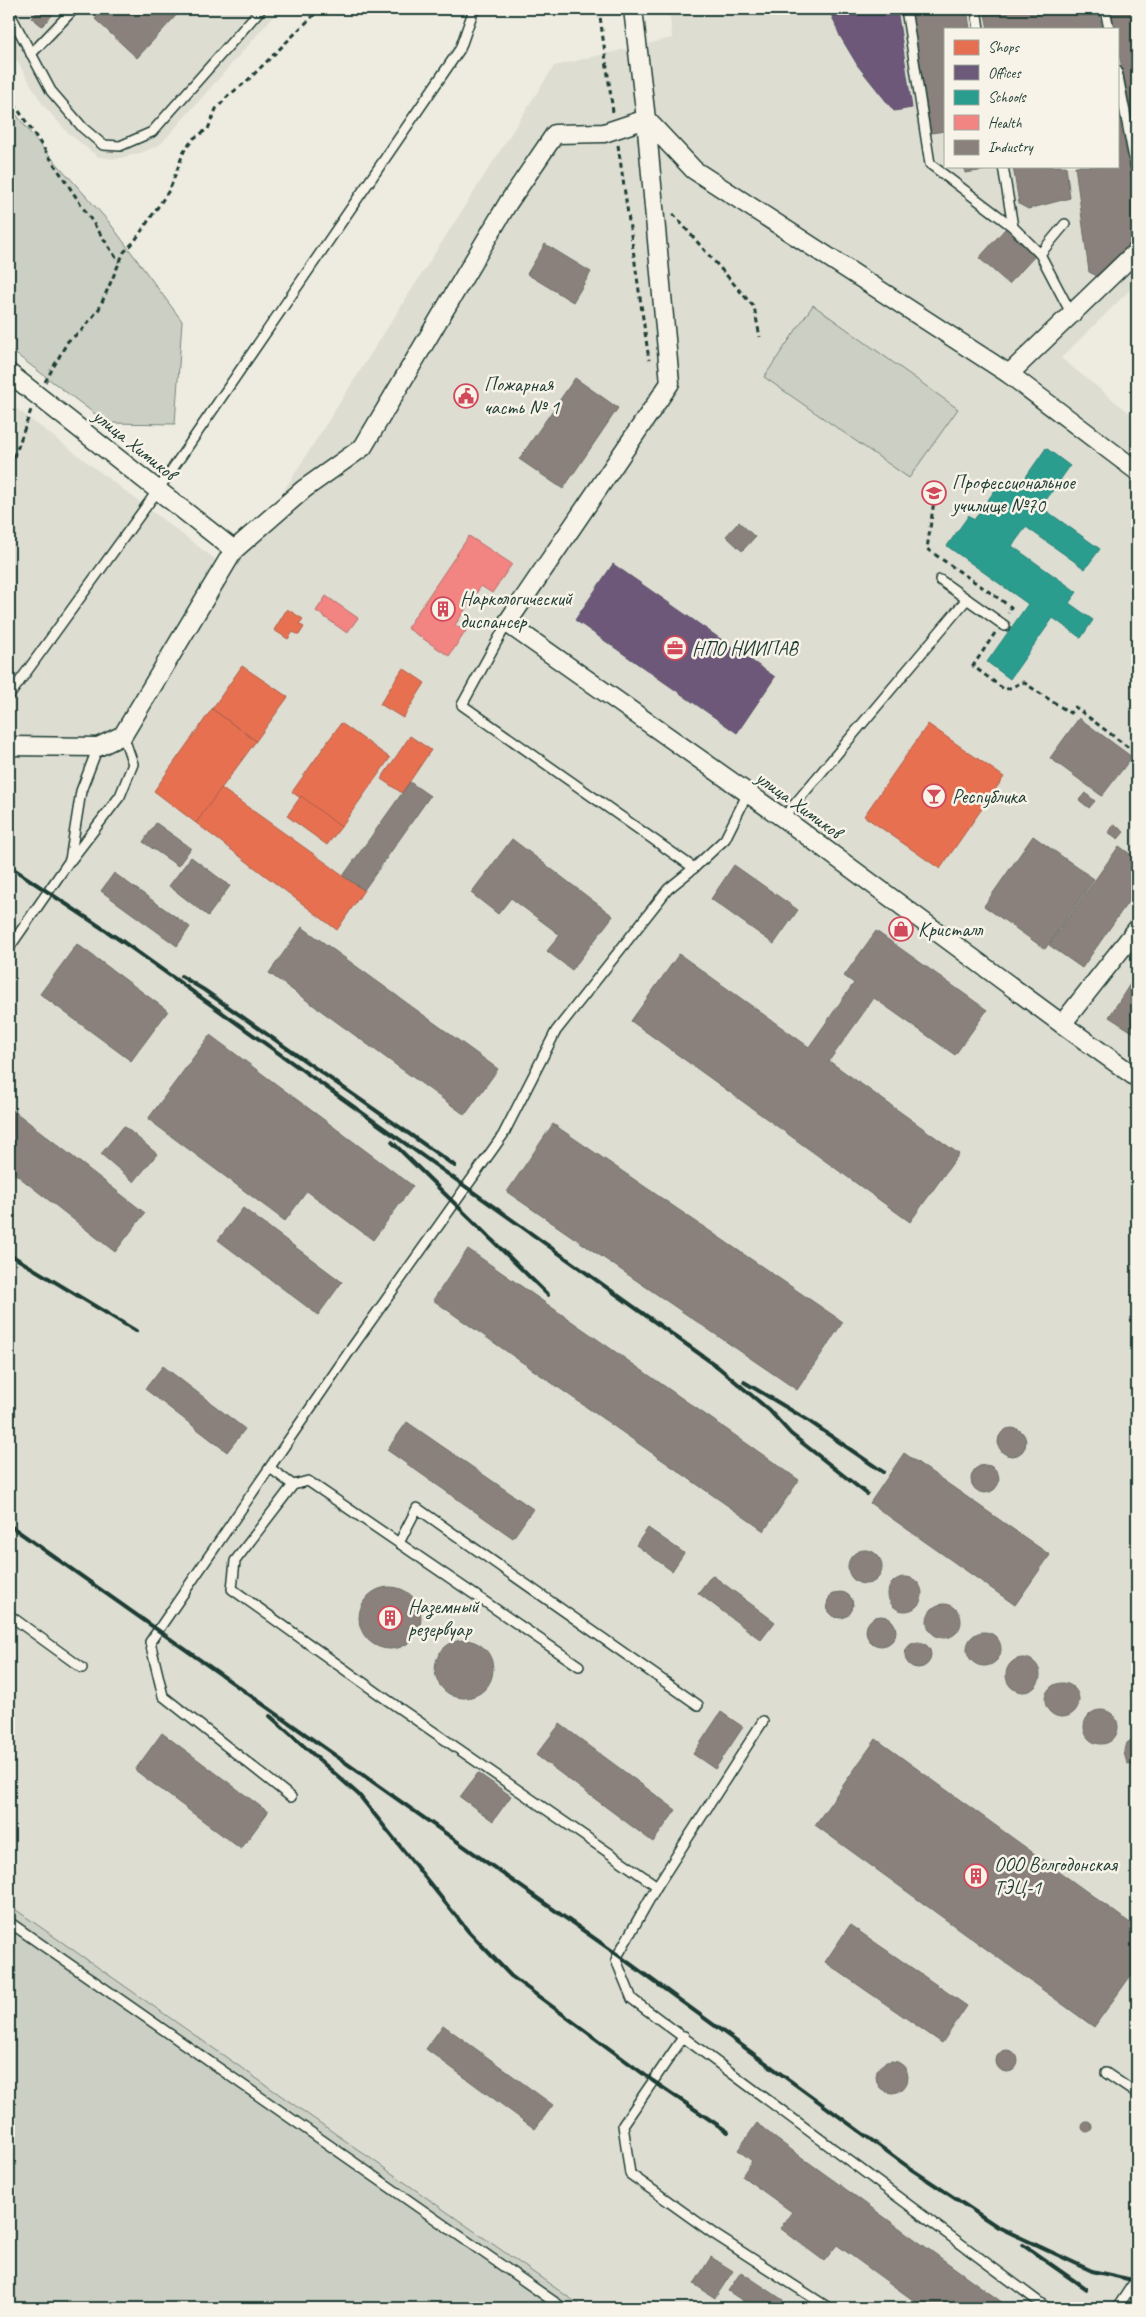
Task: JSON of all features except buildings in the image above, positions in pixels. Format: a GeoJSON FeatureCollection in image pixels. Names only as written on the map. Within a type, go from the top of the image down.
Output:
{"type":"FeatureCollection","features":[{"type":"Feature","properties":{"kind":"street"},"geometry":{"type":"LineString","coordinates":[[507,622],[670,383],[646,119],[633,9]]}},
{"type":"Feature","properties":{"kind":"street"},"geometry":{"type":"LineString","coordinates":[[9,746],[98,747],[123,735],[234,550],[304,489],[363,447],[508,202],[555,134],[604,133],[646,119]]}},
{"type":"Feature","properties":{"kind":"street"},"geometry":{"type":"LineString","coordinates":[[646,119],[694,170],[1009,374],[1137,471]]}},
{"type":"Feature","properties":{"kind":"street"},"geometry":{"type":"LineString","coordinates":[[1009,374],[1137,251]]}},
{"type":"Feature","properties":{"kind":"street","name":"улица Химиков"},"geometry":{"type":"LineString","coordinates":[[9,373],[234,550]]}},
{"type":"Feature","properties":{"kind":"street","name":"улица Химиков"},"geometry":{"type":"LineString","coordinates":[[507,622],[783,818],[1137,1078]]}},
{"type":"Feature","properties":{"kind":"street"},"geometry":{"type":"LineString","coordinates":[[1062,1024],[1137,929]]}},
{"type":"Feature","properties":{"kind":"lane"},"geometry":{"type":"LineString","coordinates":[[31,54],[74,9]]}},
{"type":"Feature","properties":{"kind":"lane"},"geometry":{"type":"LineString","coordinates":[[9,12],[51,91],[83,128],[103,145],[120,146],[152,132],[261,9]]}},
{"type":"Feature","properties":{"kind":"lane"},"geometry":{"type":"LineString","coordinates":[[9,696],[158,490],[460,49],[474,9]]}},
{"type":"Feature","properties":{"kind":"lane"},"geometry":{"type":"LineString","coordinates":[[906,9],[930,164],[1013,227],[1040,254],[1072,315]]}},
{"type":"Feature","properties":{"kind":"lane"},"geometry":{"type":"LineString","coordinates":[[976,9],[979,28]]}},
{"type":"Feature","properties":{"kind":"lane"},"geometry":{"type":"LineString","coordinates":[[1105,9],[1109,28]]}},
{"type":"Feature","properties":{"kind":"lane"},"geometry":{"type":"LineString","coordinates":[[1118,76],[1137,174]]}},
{"type":"Feature","properties":{"kind":"lane"},"geometry":{"type":"LineString","coordinates":[[1003,168],[1013,227]]}},
{"type":"Feature","properties":{"kind":"lane"},"geometry":{"type":"LineString","coordinates":[[1040,254],[1064,224]]}},
{"type":"Feature","properties":{"kind":"lane"},"geometry":{"type":"LineString","coordinates":[[940,580],[1005,626]]}},
{"type":"Feature","properties":{"kind":"lane"},"geometry":{"type":"LineString","coordinates":[[783,818],[967,599]]}},
{"type":"Feature","properties":{"kind":"lane"},"geometry":{"type":"LineString","coordinates":[[507,622],[462,705],[694,868]]}},
{"type":"Feature","properties":{"kind":"lane"},"geometry":{"type":"LineString","coordinates":[[9,948],[70,860],[120,796],[134,764],[123,735]]}},
{"type":"Feature","properties":{"kind":"lane"},"geometry":{"type":"LineString","coordinates":[[70,860],[82,792],[98,747]]}},
{"type":"Feature","properties":{"kind":"lane"},"geometry":{"type":"LineString","coordinates":[[291,1797],[163,1696],[150,1642],[503,1135],[556,1031],[668,889],[725,839],[748,793]]}},
{"type":"Feature","properties":{"kind":"lane"},"geometry":{"type":"LineString","coordinates":[[270,1468],[293,1485]]}},
{"type":"Feature","properties":{"kind":"lane"},"geometry":{"type":"LineString","coordinates":[[579,1666],[308,1482],[293,1485],[234,1561],[232,1589],[386,1699],[657,1886]]}},
{"type":"Feature","properties":{"kind":"lane"},"geometry":{"type":"LineString","coordinates":[[399,1543],[417,1508],[698,1705]]}},
{"type":"Feature","properties":{"kind":"lane"},"geometry":{"type":"LineString","coordinates":[[9,1615],[82,1668]]}},
{"type":"Feature","properties":{"kind":"lane"},"geometry":{"type":"LineString","coordinates":[[763,1721],[657,1886],[616,1960],[632,1999],[1047,2308]]}},
{"type":"Feature","properties":{"kind":"lane"},"geometry":{"type":"LineString","coordinates":[[9,1922],[563,2308]]}},
{"type":"Feature","properties":{"kind":"lane"},"geometry":{"type":"LineString","coordinates":[[684,2036],[623,2125],[630,2174],[714,2234],[829,2308]]}},
{"type":"Feature","properties":{"kind":"lane"},"geometry":{"type":"LineString","coordinates":[[1106,2074],[1137,2094]]}},
{"type":"Feature","properties":{"kind":"lane"},"geometry":{"type":"LineString","coordinates":[[1117,2308],[1137,2278]]}},
{"type":"Feature","properties":{"kind":"path"},"geometry":{"type":"LineString","coordinates":[[9,465],[18,447],[38,394],[68,341],[81,330],[99,309],[124,252],[134,242],[170,189],[184,151],[194,138],[208,129],[216,109],[228,96],[247,81],[320,9]]}},
{"type":"Feature","properties":{"kind":"path"},"geometry":{"type":"LineString","coordinates":[[599,9],[650,368]]}},
{"type":"Feature","properties":{"kind":"path"},"geometry":{"type":"LineString","coordinates":[[9,96],[119,262]]}},
{"type":"Feature","properties":{"kind":"path"},"geometry":{"type":"LineString","coordinates":[[652,194],[671,212],[754,307],[760,336]]}},
{"type":"Feature","properties":{"kind":"shaded area"},"geometry":{"type":"Polygon","coordinates":[[[9,9],[280,9],[161,144],[141,153],[116,159],[98,157],[67,132],[43,105],[9,47],[9,9]]]}},
{"type":"Feature","properties":{"kind":"shaded area"},"geometry":{"type":"Polygon","coordinates":[[[669,9],[1137,9],[1137,283],[1061,358],[1137,419],[1137,2308],[584,2308],[9,1905],[9,403],[232,572],[554,66],[672,38],[669,9]]]}},
{"type":"Feature","properties":{"kind":"shaded area"},"geometry":{"type":"Polygon","coordinates":[[[9,105],[35,139],[109,222],[182,321],[175,424],[107,423],[9,349],[9,105]]]}},
{"type":"Feature","properties":{"kind":"shaded area"},"geometry":{"type":"Polygon","coordinates":[[[813,305],[958,409],[909,478],[764,377],[813,305]]]}},
{"type":"Feature","properties":{"kind":"shaded area"},"geometry":{"type":"Polygon","coordinates":[[[9,1905],[584,2308],[9,2308],[9,1905]]]}},
{"type":"Feature","properties":{"kind":"railway"},"geometry":{"type":"LineString","coordinates":[[9,866],[123,942]]}},
{"type":"Feature","properties":{"kind":"railway"},"geometry":{"type":"LineString","coordinates":[[119,939],[718,1367],[769,1410],[791,1434],[867,1494]]}},
{"type":"Feature","properties":{"kind":"railway"},"geometry":{"type":"LineString","coordinates":[[181,976],[204,990],[455,1166]]}},
{"type":"Feature","properties":{"kind":"railway"},"geometry":{"type":"LineString","coordinates":[[392,1142],[548,1295]]}},
{"type":"Feature","properties":{"kind":"railway"},"geometry":{"type":"LineString","coordinates":[[9,1254],[136,1331]]}},
{"type":"Feature","properties":{"kind":"railway"},"geometry":{"type":"LineString","coordinates":[[744,1382],[809,1421],[883,1472]]}},
{"type":"Feature","properties":{"kind":"railway"},"geometry":{"type":"LineString","coordinates":[[9,1525],[618,1955],[911,2169],[998,2227],[1092,2271],[1137,2281]]}},
{"type":"Feature","properties":{"kind":"railway"},"geometry":{"type":"LineString","coordinates":[[270,1716],[359,1795],[468,1931],[511,1976],[653,2081],[728,2132]]}},
{"type":"Feature","properties":{"kind":"railway"},"geometry":{"type":"LineString","coordinates":[[1023,2245],[1086,2289]]}},
{"type":"Feature","properties":{"kind":"place","name":"Пожарная часть № 1"},"geometry":{"type":"Point","coordinates":[466,396]}},
{"type":"Feature","properties":{"kind":"place","name":"Профессиональное училище №70"},"geometry":{"type":"Point","coordinates":[934,493]}},
{"type":"Feature","properties":{"kind":"place","name":"Наркологический диспансер"},"geometry":{"type":"Point","coordinates":[443,609]}},
{"type":"Feature","properties":{"kind":"place","name":"НПО НИИПАВ"},"geometry":{"type":"Point","coordinates":[675,648]}},
{"type":"Feature","properties":{"kind":"place","name":"Республика"},"geometry":{"type":"Point","coordinates":[934,796]}},
{"type":"Feature","properties":{"kind":"place","name":"Кристалл"},"geometry":{"type":"Point","coordinates":[901,929]}},
{"type":"Feature","properties":{"kind":"place","name":"Наземный резервуар"},"geometry":{"type":"Point","coordinates":[390,1618]}},
{"type":"Feature","properties":{"kind":"place","name":"ООО Волгодонская ТЭЦ-1"},"geometry":{"type":"Point","coordinates":[976,1876]}}]}
